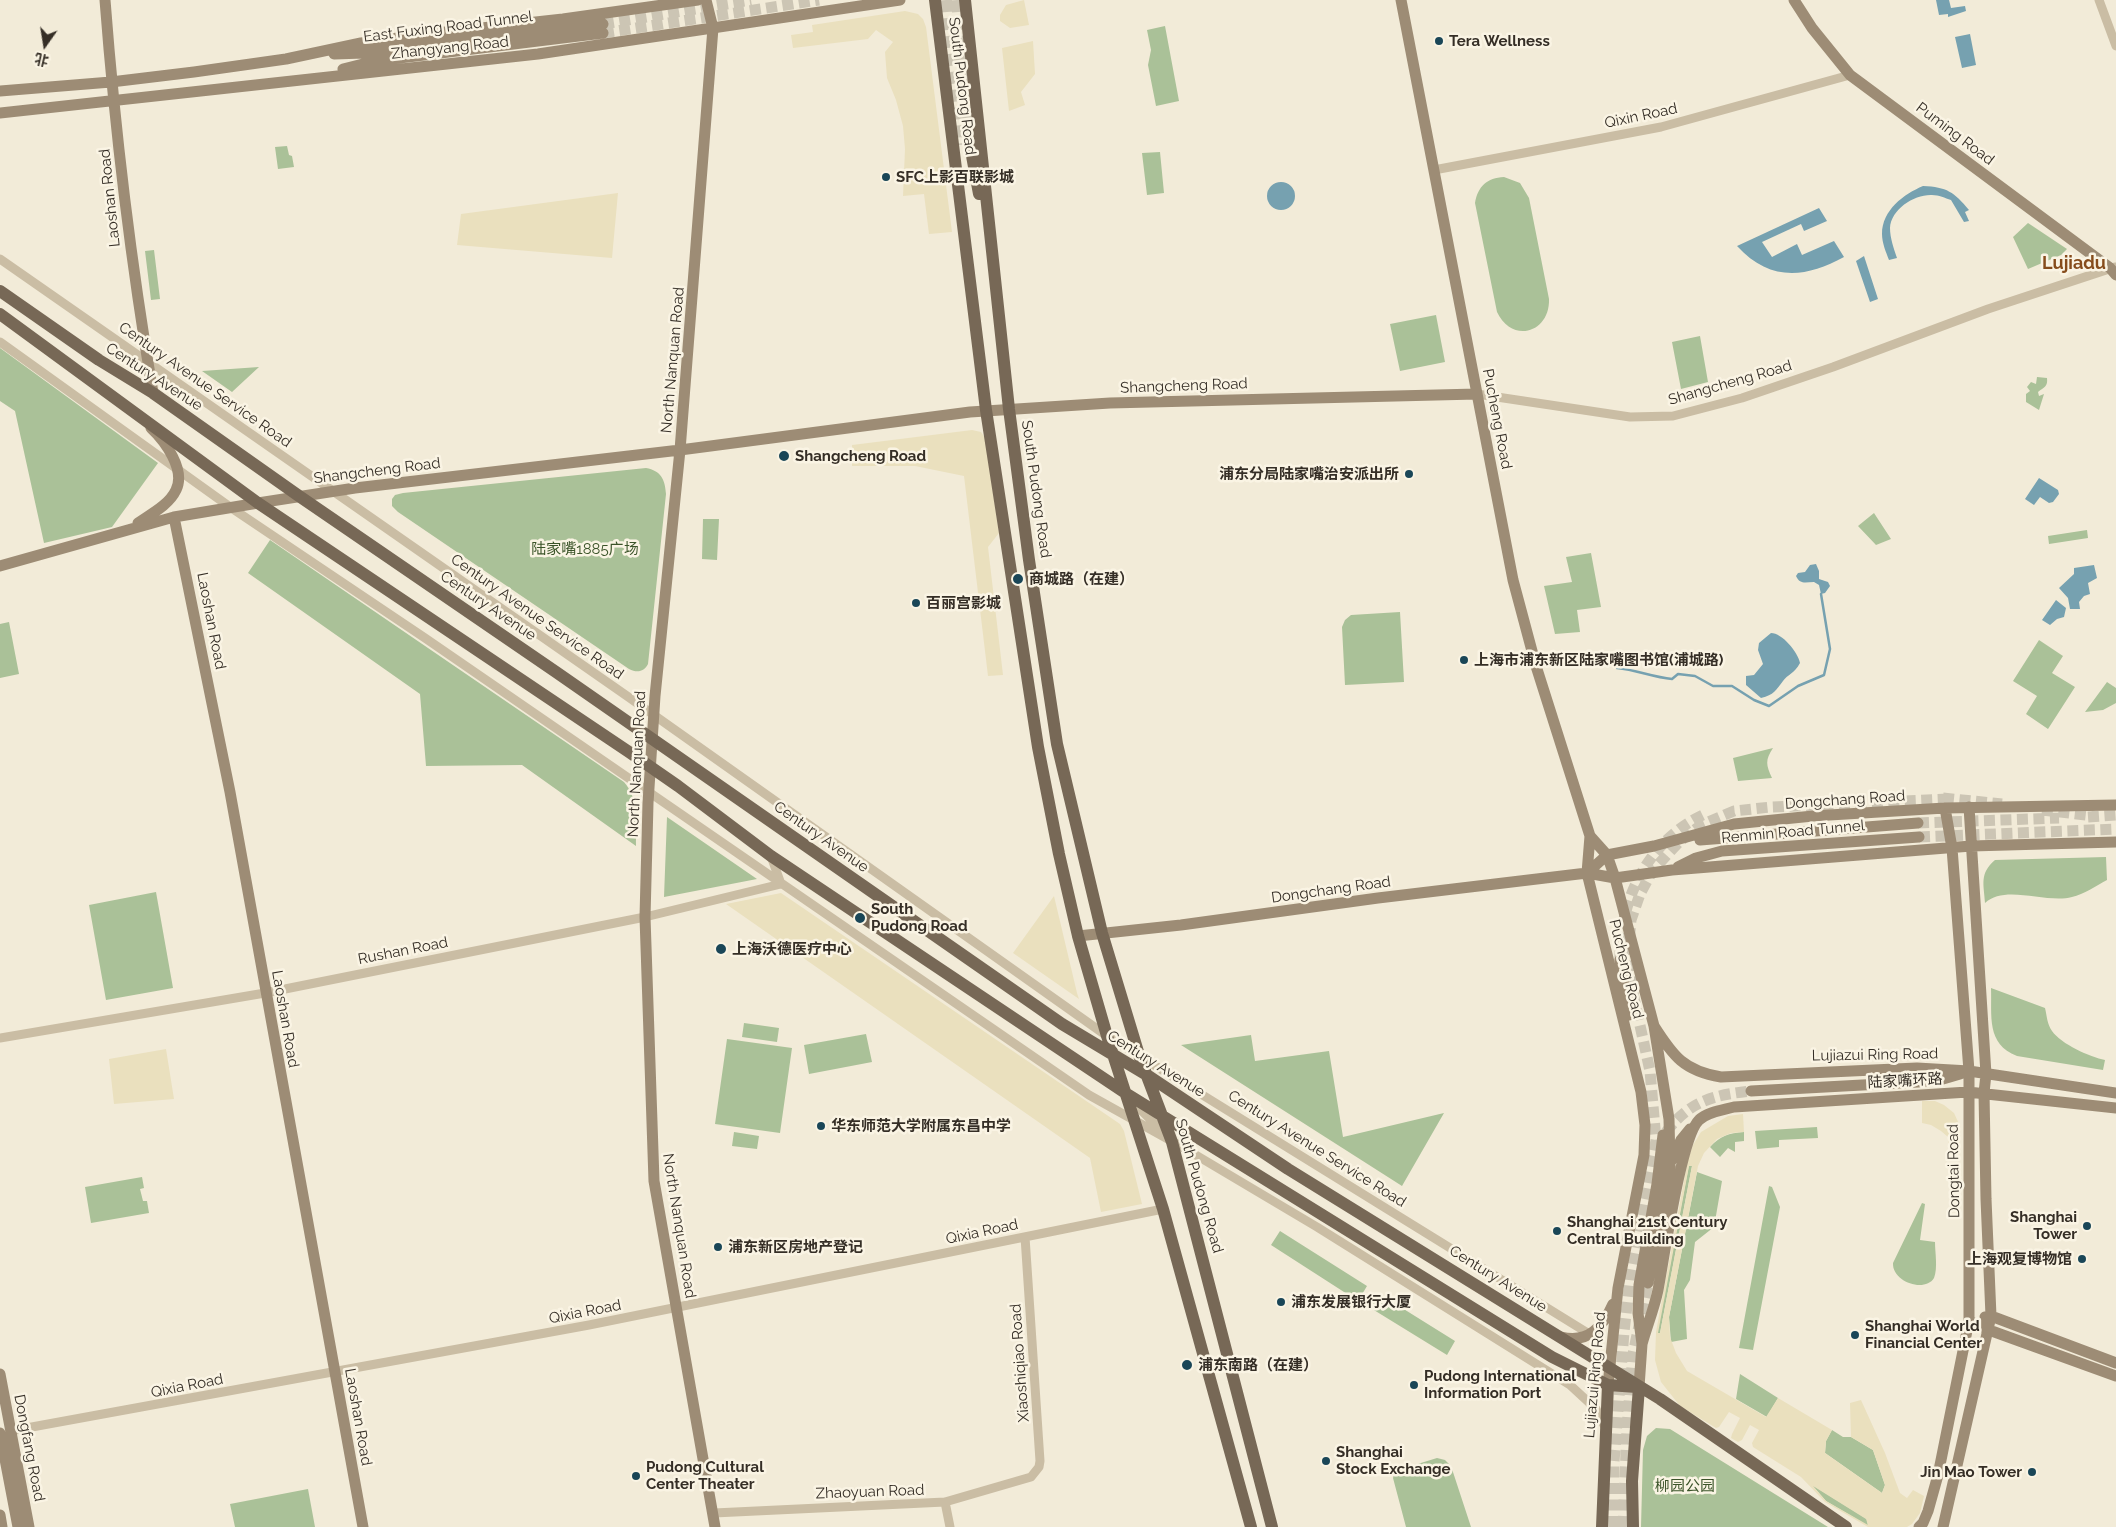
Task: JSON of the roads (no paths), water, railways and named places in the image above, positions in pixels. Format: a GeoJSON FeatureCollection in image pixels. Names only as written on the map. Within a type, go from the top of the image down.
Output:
{"type":"FeatureCollection","features":[{"type":"Feature","properties":{"kind":"main road","name":"South Pudong Road"},"geometry":{"type":"LineString","coordinates":[[935,0],[986,410],[1038,748],[1078,936],[1163,1209],[1251,1527]]}},
{"type":"Feature","properties":{"kind":"main road","name":"South Pudong Road"},"geometry":{"type":"LineString","coordinates":[[965,0],[1009,408],[1029,560],[1057,744],[1102,933],[1139,1055],[1172,1142],[1272,1527]]}},
{"type":"Feature","properties":{"kind":"main road","name":"South Pudong Road"},"geometry":{"type":"LineString","coordinates":[[972,296],[965,145],[997,295]]}},
{"type":"Feature","properties":{"kind":"main road","name":"Century Avenue"},"geometry":{"type":"LineString","coordinates":[[0,291],[99,360],[153,393],[1062,1024],[1146,1075],[1288,1169],[1610,1368],[1842,1524]]}},
{"type":"Feature","properties":{"kind":"main road"},"geometry":{"type":"LineString","coordinates":[[0,314],[258,503],[650,767],[771,856],[1127,1094],[1552,1357],[1608,1385],[1639,1387],[1632,1481],[1633,1527]]}},
{"type":"Feature","properties":{"kind":"main road","name":"Lujiazui Ring Road"},"geometry":{"type":"LineString","coordinates":[[1602,1527],[1608,1385]]}},
{"type":"Feature","properties":{"kind":"street","name":"Laoshan Road"},"geometry":{"type":"LineString","coordinates":[[105,0],[111,82],[132,256],[153,393]]}},
{"type":"Feature","properties":{"kind":"street","name":"Zhangyang Road"},"geometry":{"type":"LineString","coordinates":[[0,90],[111,82],[194,72],[427,34],[563,19],[698,0]]}},
{"type":"Feature","properties":{"kind":"street","name":"North Nanquan Road"},"geometry":{"type":"LineString","coordinates":[[706,0],[713,28],[680,450],[652,740],[645,917],[654,1181],[715,1527]]}},
{"type":"Feature","properties":{"kind":"street","name":"Zhangyang Road"},"geometry":{"type":"LineString","coordinates":[[0,113],[538,54],[900,0]]}},
{"type":"Feature","properties":{"kind":"street","name":"Pucheng Road"},"geometry":{"type":"LineString","coordinates":[[1401,0],[1513,580],[1536,666],[1590,836],[1587,873],[1644,1107]]}},
{"type":"Feature","properties":{"kind":"street","name":"Puming Road"},"geometry":{"type":"LineString","coordinates":[[1794,0],[1812,28],[1850,75],[2114,270]]}},
{"type":"Feature","properties":{"kind":"street"},"geometry":{"type":"LineString","coordinates":[[2099,0],[2116,46]]}},
{"type":"Feature","properties":{"kind":"street","name":"East Fuxing Road Tunnel"},"geometry":{"type":"LineString","coordinates":[[297,56],[364,53],[432,43],[603,29],[375,61],[298,80]]}},
{"type":"Feature","properties":{"kind":"street","name":"Qixin Road"},"geometry":{"type":"LineString","coordinates":[[1434,170],[1661,127],[1850,75]]}},
{"type":"Feature","properties":{"kind":"street","name":"Century Avenue Service Road"},"geometry":{"type":"LineString","coordinates":[[0,259],[654,715],[1108,1036],[1591,1335]]}},
{"type":"Feature","properties":{"kind":"street","name":"Shangcheng Road"},"geometry":{"type":"LineString","coordinates":[[0,566],[174,517],[299,496],[680,450],[986,410],[1128,402],[1477,394],[1630,417],[1673,416],[1742,398],[1833,367],[1988,309],[2114,270]]}},
{"type":"Feature","properties":{"kind":"street"},"geometry":{"type":"LineString","coordinates":[[0,342],[230,507],[425,638],[1089,1095],[1317,1227],[1570,1386],[1596,1409],[1602,1417],[1606,1437]]}},
{"type":"Feature","properties":{"kind":"street"},"geometry":{"type":"LineString","coordinates":[[65,361],[153,430],[171,452],[178,470],[177,488],[168,501],[133,527]]}},
{"type":"Feature","properties":{"kind":"street","name":"Laoshan Road"},"geometry":{"type":"LineString","coordinates":[[174,517],[228,784],[363,1527]]}},
{"type":"Feature","properties":{"kind":"street","name":"Dongchang Road"},"geometry":{"type":"LineString","coordinates":[[1607,855],[1654,846],[1734,824],[1813,816],[1969,807],[2116,805]]}},
{"type":"Feature","properties":{"kind":"street"},"geometry":{"type":"LineString","coordinates":[[1943,1527],[1991,1316],[1984,1093],[1986,1074],[1969,807]]}},
{"type":"Feature","properties":{"kind":"street","name":"Dongtai Road"},"geometry":{"type":"LineString","coordinates":[[1919,1527],[1923,1523],[1928,1511],[1944,1452],[1969,1320],[1969,1071],[1952,848],[1945,808]]}},
{"type":"Feature","properties":{"kind":"street","name":"Renmin Road Tunnel"},"geometry":{"type":"LineString","coordinates":[[1654,846],[1717,837],[1918,823]]}},
{"type":"Feature","properties":{"kind":"street","name":"Pucheng Road"},"geometry":{"type":"LineString","coordinates":[[1590,836],[1607,855],[1615,878],[1654,1026],[1665,1086]]}},
{"type":"Feature","properties":{"kind":"street","name":"Renmin Road Tunnel"},"geometry":{"type":"LineString","coordinates":[[1672,870],[1696,858],[1722,851],[1919,837]]}},
{"type":"Feature","properties":{"kind":"street","name":"Dongchang Road"},"geometry":{"type":"LineString","coordinates":[[1078,936],[1181,925],[1378,898],[1587,873],[1615,878],[1672,870],[1970,846],[2116,842]]}},
{"type":"Feature","properties":{"kind":"street"},"geometry":{"type":"LineString","coordinates":[[1587,873],[1607,855]]}},
{"type":"Feature","properties":{"kind":"street"},"geometry":{"type":"LineString","coordinates":[[771,856],[781,884]]}},
{"type":"Feature","properties":{"kind":"street","name":"Rushan Road"},"geometry":{"type":"LineString","coordinates":[[0,1038],[265,994],[645,917],[781,884]]}},
{"type":"Feature","properties":{"kind":"street"},"geometry":{"type":"LineString","coordinates":[[1620,960],[1624,990],[1642,1070],[1641,1092]]}},
{"type":"Feature","properties":{"kind":"street","name":"Lujiazui Ring Road"},"geometry":{"type":"LineString","coordinates":[[1654,1026],[1670,1050],[1687,1066],[1697,1072],[1721,1077],[1917,1068],[1969,1071],[2116,1092]]}},
{"type":"Feature","properties":{"kind":"street"},"geometry":{"type":"LineString","coordinates":[[1751,1091],[1918,1082],[1943,1079],[1969,1071]]}},
{"type":"Feature","properties":{"kind":"street"},"geometry":{"type":"LineString","coordinates":[[1648,1283],[1670,1166],[1670,1133],[1665,1086]]}},
{"type":"Feature","properties":{"kind":"street"},"geometry":{"type":"LineString","coordinates":[[1639,1387],[1642,1344],[1638,1313],[1639,1285],[1662,1155],[1665,1086]]}},
{"type":"Feature","properties":{"kind":"street","name":"陆家嘴环路"},"geometry":{"type":"LineString","coordinates":[[1699,1120],[1734,1107],[1968,1092],[2116,1108]]}},
{"type":"Feature","properties":{"kind":"street"},"geometry":{"type":"LineString","coordinates":[[1127,1094],[1172,1142]]}},
{"type":"Feature","properties":{"kind":"street","name":"Lujiazui Ring Road"},"geometry":{"type":"LineString","coordinates":[[1608,1385],[1618,1288],[1644,1155],[1644,1107]]}},
{"type":"Feature","properties":{"kind":"street"},"geometry":{"type":"LineString","coordinates":[[1670,1166],[1681,1140],[1699,1120]]}},
{"type":"Feature","properties":{"kind":"street"},"geometry":{"type":"LineString","coordinates":[[1642,1344],[1658,1291],[1682,1166],[1690,1137],[1699,1120]]}},
{"type":"Feature","properties":{"kind":"street","name":"Qixia Road"},"geometry":{"type":"LineString","coordinates":[[5,1432],[677,1308],[1163,1209]]}},
{"type":"Feature","properties":{"kind":"street","name":"Xiaoshiqiao Road"},"geometry":{"type":"LineString","coordinates":[[1025,1237],[1040,1461],[1036,1472],[1025,1480]]}},
{"type":"Feature","properties":{"kind":"street"},"geometry":{"type":"LineString","coordinates":[[1558,1336],[1573,1339],[1591,1335],[1604,1322],[1618,1288]]}},
{"type":"Feature","properties":{"kind":"street"},"geometry":{"type":"LineString","coordinates":[[1969,1320],[1991,1316],[2116,1363]]}},
{"type":"Feature","properties":{"kind":"street"},"geometry":{"type":"LineString","coordinates":[[1969,1320],[1989,1330],[2116,1376]]}},
{"type":"Feature","properties":{"kind":"street","name":"Dongfang Road"},"geometry":{"type":"LineString","coordinates":[[0,1374],[5,1432],[29,1527]]}},
{"type":"Feature","properties":{"kind":"street"},"geometry":{"type":"LineString","coordinates":[[5,1432],[18,1527]]}},
{"type":"Feature","properties":{"kind":"street","name":"Zhaoyuan Road"},"geometry":{"type":"LineString","coordinates":[[714,1513],[945,1502],[1025,1480]]}},
{"type":"Feature","properties":{"kind":"street"},"geometry":{"type":"LineString","coordinates":[[945,1502],[950,1527]]}},
{"type":"Feature","properties":{"kind":"street"},"geometry":{"type":"LineString","coordinates":[[0,1515],[2,1527]]}},
{"type":"Feature","properties":{"kind":"street"},"geometry":{"type":"LineString","coordinates":[[1842,1524],[1851,1527]]}},
{"type":"Feature","properties":{"kind":"water"},"geometry":{"type":"Polygon","coordinates":[[[1936,0],[1949,0],[1951,8],[1965,6],[1966,11],[1948,17],[1948,14],[1939,15],[1936,0]]]}},
{"type":"Feature","properties":{"kind":"water"},"geometry":{"type":"Polygon","coordinates":[[[1970,34],[1976,65],[1962,68],[1955,37],[1970,34]]]}},
{"type":"Feature","properties":{"kind":"water"},"geometry":{"type":"Polygon","coordinates":[[[1281,182],[1291,186],[1295,196],[1291,206],[1281,210],[1271,206],[1267,196],[1271,186],[1281,182]]]}},
{"type":"Feature","properties":{"kind":"water"},"geometry":{"type":"Polygon","coordinates":[[[1923,186],[1944,189],[1954,195],[1969,210],[1965,212],[1969,221],[1964,222],[1951,200],[1932,195],[1918,197],[1899,209],[1891,221],[1892,243],[1897,258],[1889,260],[1882,237],[1886,217],[1902,198],[1923,186]]]}},
{"type":"Feature","properties":{"kind":"water"},"geometry":{"type":"Polygon","coordinates":[[[1819,208],[1827,221],[1804,231],[1801,224],[1762,242],[1772,257],[1797,244],[1802,255],[1834,241],[1844,257],[1829,264],[1801,272],[1774,271],[1762,266],[1737,246],[1819,208]]]}},
{"type":"Feature","properties":{"kind":"water"},"geometry":{"type":"Polygon","coordinates":[[[1864,256],[1878,299],[1870,302],[1856,261],[1864,256]]]}},
{"type":"Feature","properties":{"kind":"water"},"geometry":{"type":"Polygon","coordinates":[[[2039,478],[2058,490],[2059,494],[2053,502],[2049,503],[2040,497],[2034,505],[2025,499],[2039,478]]]}},
{"type":"Feature","properties":{"kind":"water"},"geometry":{"type":"Polygon","coordinates":[[[1816,564],[1819,571],[1819,579],[1828,582],[1830,586],[1825,593],[1821,594],[1819,585],[1814,582],[1801,582],[1796,576],[1798,573],[1805,572],[1810,565],[1816,564]]]}},
{"type":"Feature","properties":{"kind":"water"},"geometry":{"type":"Polygon","coordinates":[[[2094,565],[2097,578],[2088,583],[2090,594],[2084,596],[2079,602],[2080,609],[2070,609],[2068,598],[2059,588],[2074,574],[2074,568],[2094,565]]]}},
{"type":"Feature","properties":{"kind":"water"},"geometry":{"type":"Polygon","coordinates":[[[2056,600],[2066,608],[2064,617],[2057,619],[2050,625],[2042,620],[2056,600]]]}},
{"type":"Feature","properties":{"kind":"water"},"geometry":{"type":"Polygon","coordinates":[[[1771,633],[1780,636],[1789,644],[1800,663],[1774,692],[1761,698],[1746,685],[1746,676],[1754,675],[1763,664],[1758,650],[1759,643],[1771,633]]]}},
{"type":"Feature","properties":{"kind":"waterway"},"geometry":{"type":"LineString","coordinates":[[1617,668],[1672,679],[1678,674],[1695,676],[1713,686],[1732,686],[1754,700],[1769,706],[1798,686],[1824,675],[1830,649],[1821,594]]}},
{"type":"Feature","properties":{"kind":"tunnel"},"geometry":{"type":"LineString","coordinates":[[603,24],[751,0]]}},
{"type":"Feature","properties":{"kind":"tunnel"},"geometry":{"type":"LineString","coordinates":[[603,33],[819,0]]}},
{"type":"Feature","properties":{"kind":"tunnel"},"geometry":{"type":"LineString","coordinates":[[946,0],[959,145]]}},
{"type":"Feature","properties":{"kind":"tunnel"},"geometry":{"type":"LineString","coordinates":[[957,0],[970,145]]}},
{"type":"Feature","properties":{"kind":"tunnel"},"geometry":{"type":"LineString","coordinates":[[1943,798],[2002,804]]}},
{"type":"Feature","properties":{"kind":"tunnel"},"geometry":{"type":"LineString","coordinates":[[1613,1527],[1614,1462],[1624,1332],[1630,1279],[1656,1140],[1650,1071],[1632,989],[1628,953],[1631,920],[1640,894],[1653,870],[1680,841],[1701,825],[1734,811],[1771,807],[1948,799]]}},
{"type":"Feature","properties":{"kind":"tunnel"},"geometry":{"type":"LineString","coordinates":[[2042,810],[2094,816]]}},
{"type":"Feature","properties":{"kind":"tunnel"},"geometry":{"type":"LineString","coordinates":[[1620,960],[1625,916],[1631,894],[1641,874],[1668,839],[1685,825],[1705,814]]}},
{"type":"Feature","properties":{"kind":"tunnel"},"geometry":{"type":"LineString","coordinates":[[2088,817],[2116,815]]}},
{"type":"Feature","properties":{"kind":"tunnel"},"geometry":{"type":"LineString","coordinates":[[1918,823],[2059,818]]}},
{"type":"Feature","properties":{"kind":"tunnel"},"geometry":{"type":"LineString","coordinates":[[1919,837],[2116,829]]}},
{"type":"Feature","properties":{"kind":"tunnel"},"geometry":{"type":"LineString","coordinates":[[1666,1132],[1684,1113],[1703,1101],[1751,1091]]}},
{"type":"Feature","properties":{"kind":"tunnel"},"geometry":{"type":"LineString","coordinates":[[1623,1527],[1627,1427],[1633,1354],[1648,1283]]}},
{"type":"Feature","properties":{"kind":"place","name":"Tera Wellness"},"geometry":{"type":"Point","coordinates":[1439,41]}},
{"type":"Feature","properties":{"kind":"place","name":"SFC上影百联影城"},"geometry":{"type":"Point","coordinates":[886,177]}},
{"type":"Feature","properties":{"kind":"place","name":"Shangcheng Road"},"geometry":{"type":"Point","coordinates":[784,456]}},
{"type":"Feature","properties":{"kind":"place","name":"浦东分局陆家嘴治安派出所"},"geometry":{"type":"Point","coordinates":[1409,474]}},
{"type":"Feature","properties":{"kind":"place","name":"商城路（在建）"},"geometry":{"type":"Point","coordinates":[1018,579]}},
{"type":"Feature","properties":{"kind":"place","name":"百丽宫影城"},"geometry":{"type":"Point","coordinates":[916,603]}},
{"type":"Feature","properties":{"kind":"place","name":"上海市浦东新区陆家嘴图书馆(浦城路)"},"geometry":{"type":"Point","coordinates":[1464,660]}},
{"type":"Feature","properties":{"kind":"place","name":"South Pudong Road"},"geometry":{"type":"Point","coordinates":[860,918]}},
{"type":"Feature","properties":{"kind":"place","name":"上海沃德医疗中心"},"geometry":{"type":"Point","coordinates":[721,949]}},
{"type":"Feature","properties":{"kind":"place","name":"华东师范大学附属东昌中学"},"geometry":{"type":"Point","coordinates":[821,1126]}},
{"type":"Feature","properties":{"kind":"place","name":"Shanghai Tower"},"geometry":{"type":"Point","coordinates":[2087,1226]}},
{"type":"Feature","properties":{"kind":"place","name":"Shanghai 21st Century Central Building"},"geometry":{"type":"Point","coordinates":[1557,1231]}},
{"type":"Feature","properties":{"kind":"place","name":"浦东新区房地产登记"},"geometry":{"type":"Point","coordinates":[718,1247]}},
{"type":"Feature","properties":{"kind":"place","name":"上海观复博物馆"},"geometry":{"type":"Point","coordinates":[2082,1259]}},
{"type":"Feature","properties":{"kind":"place","name":"浦东发展银行大厦"},"geometry":{"type":"Point","coordinates":[1281,1302]}},
{"type":"Feature","properties":{"kind":"place","name":"Shanghai World Financial Center"},"geometry":{"type":"Point","coordinates":[1855,1335]}},
{"type":"Feature","properties":{"kind":"place","name":"浦东南路（在建）"},"geometry":{"type":"Point","coordinates":[1187,1365]}},
{"type":"Feature","properties":{"kind":"place","name":"Pudong International Information Port"},"geometry":{"type":"Point","coordinates":[1414,1385]}},
{"type":"Feature","properties":{"kind":"place","name":"Shanghai Stock Exchange"},"geometry":{"type":"Point","coordinates":[1326,1461]}},
{"type":"Feature","properties":{"kind":"place","name":"Jin Mao Tower"},"geometry":{"type":"Point","coordinates":[2032,1472]}},
{"type":"Feature","properties":{"kind":"place","name":"Pudong Cultural Center Theater"},"geometry":{"type":"Point","coordinates":[636,1476]}},
{"type":"Feature","properties":{"kind":"district","name":"Lujiadu"},"geometry":{"type":"Point","coordinates":[2074,264]}},
{"type":"Feature","properties":{"kind":"park label","name":"陆家嘴1885广场"},"geometry":{"type":"Point","coordinates":[585,549]}},
{"type":"Feature","properties":{"kind":"park label","name":"柳园公园"},"geometry":{"type":"Point","coordinates":[1685,1486]}}]}
